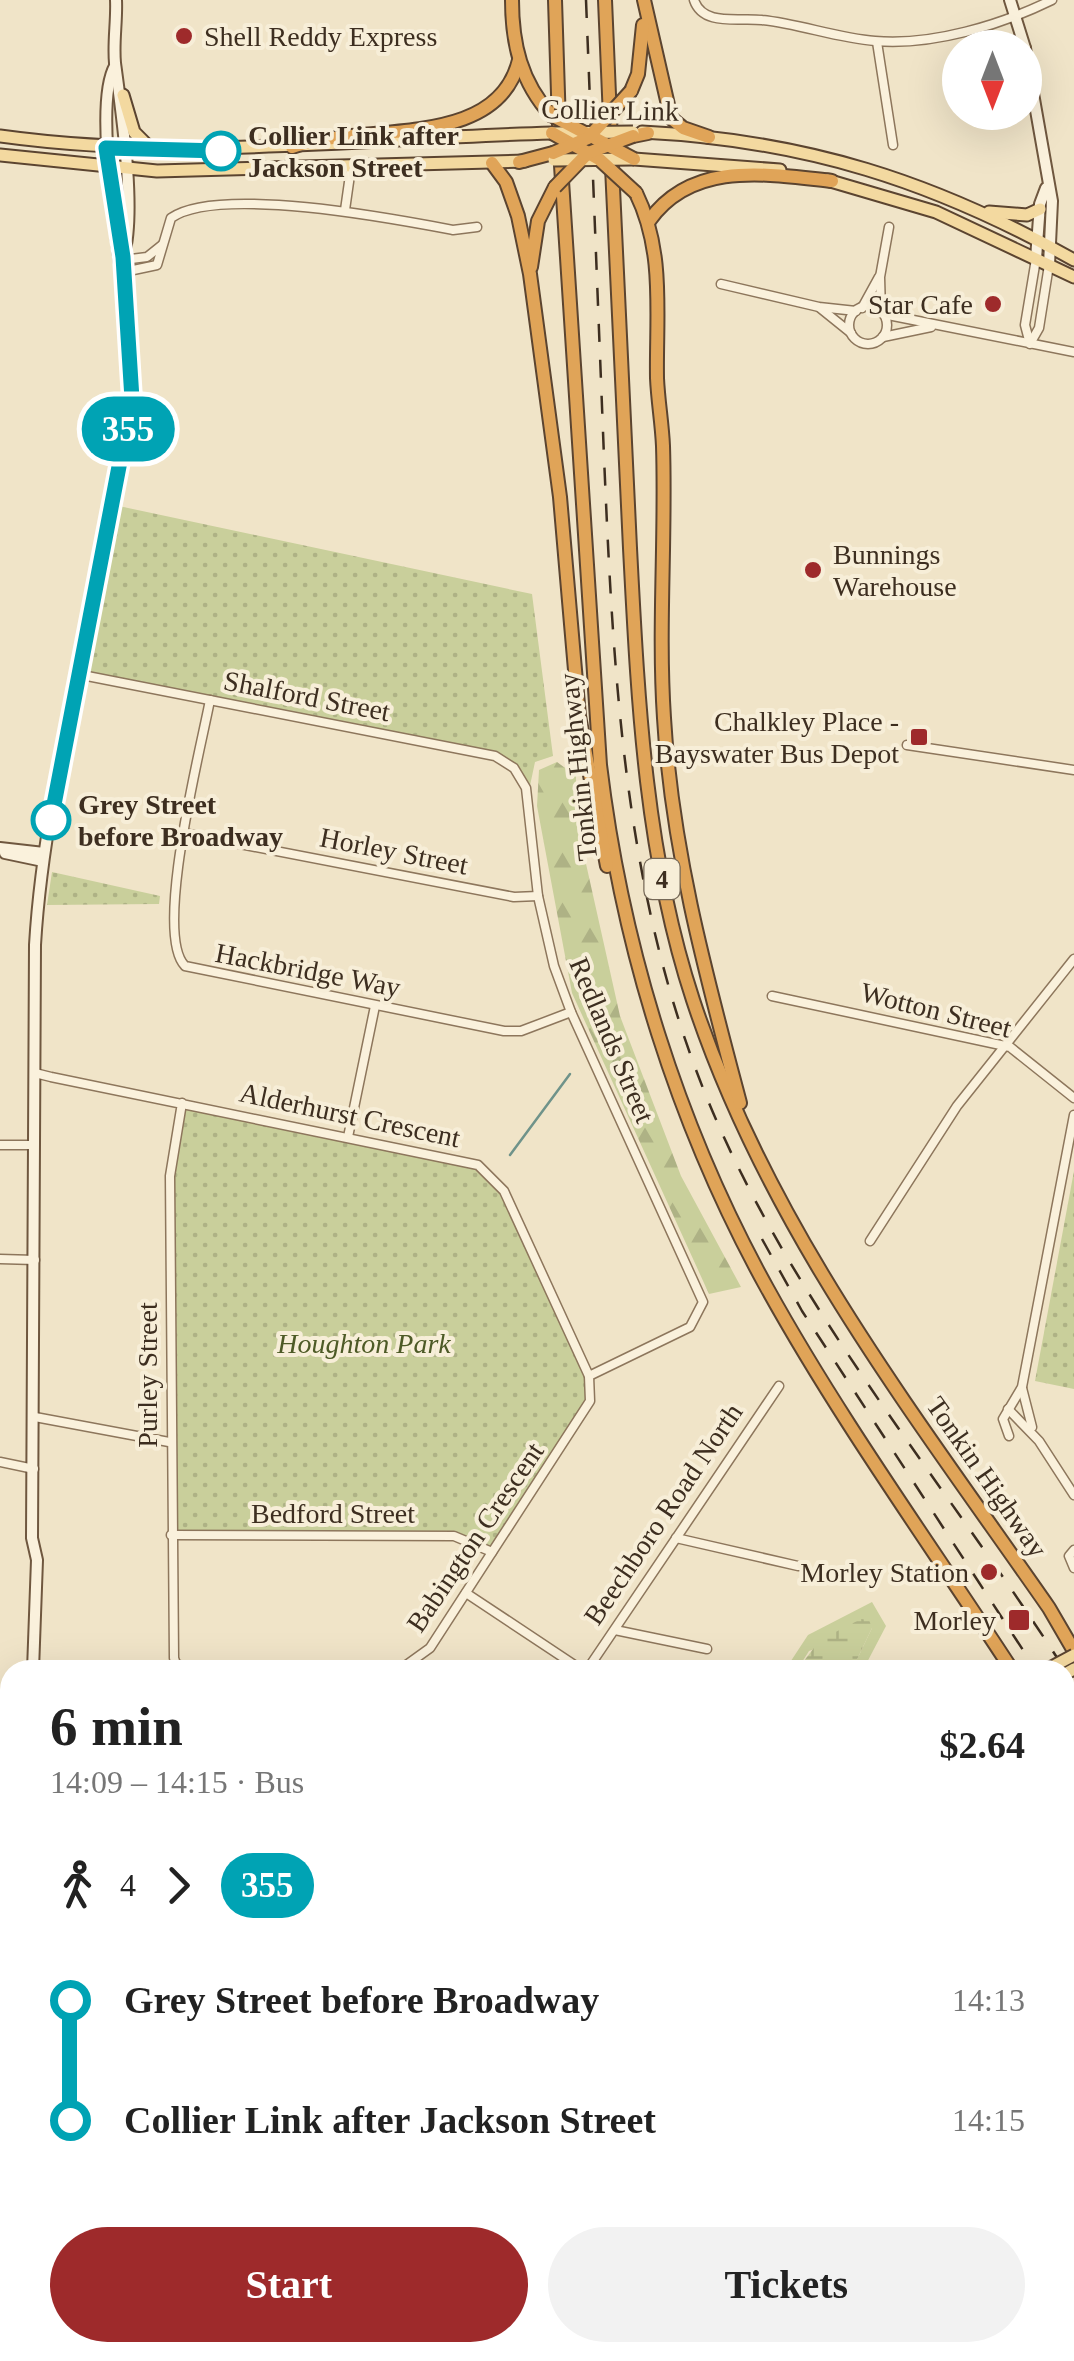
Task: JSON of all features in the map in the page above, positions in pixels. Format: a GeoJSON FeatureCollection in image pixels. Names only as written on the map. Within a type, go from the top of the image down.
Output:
{"type":"FeatureCollection","features":[{"type":"Feature","properties":{"kind":"highway"},"geometry":{"type":"LineString","coordinates":[[512,0],[519,60],[532,90],[551,115],[636,193],[649,221],[658,291],[662,678],[669,782],[691,918],[747,1132]]}},
{"type":"Feature","properties":{"kind":"highway","name":"Tonkin Highway"},"geometry":{"type":"LineString","coordinates":[[555,0],[596,718],[608,839],[619,891],[665,1056],[742,1240],[790,1328],[1006,1660]]}},
{"type":"Feature","properties":{"kind":"highway","name":"Tonkin Highway"},"geometry":{"type":"LineString","coordinates":[[606,0],[644,764],[679,953],[709,1044],[747,1132],[836,1303],[1074,1653]]}},
{"type":"Feature","properties":{"kind":"highway"},"geometry":{"type":"LineString","coordinates":[[530,274],[538,221],[555,188],[631,91],[638,74],[644,4]]}},
{"type":"Feature","properties":{"kind":"highway"},"geometry":{"type":"LineString","coordinates":[[644,4],[672,118],[683,128],[709,137]]}},
{"type":"Feature","properties":{"kind":"highway"},"geometry":{"type":"LineString","coordinates":[[292,148],[317,138],[440,128],[473,114],[500,95],[515,78],[519,60]]}},
{"type":"Feature","properties":{"kind":"highway"},"geometry":{"type":"LineString","coordinates":[[552,132],[634,159]]}},
{"type":"Feature","properties":{"kind":"highway"},"geometry":{"type":"LineString","coordinates":[[519,162],[638,134]]}},
{"type":"Feature","properties":{"kind":"highway"},"geometry":{"type":"LineString","coordinates":[[492,162],[506,182],[518,216],[530,274],[560,497],[579,716],[602,855],[619,891]]}},
{"type":"Feature","properties":{"kind":"highway"},"geometry":{"type":"LineString","coordinates":[[649,221],[684,188],[720,176],[761,174],[832,181]]}},
{"type":"Feature","properties":{"kind":"main road"},"geometry":{"type":"LineString","coordinates":[[123,95],[134,132],[153,151]]}},
{"type":"Feature","properties":{"kind":"main road","name":"Collier Link"},"geometry":{"type":"LineString","coordinates":[[0,136],[153,151],[292,148],[552,132]]}},
{"type":"Feature","properties":{"kind":"main road","name":"Collier Link"},"geometry":{"type":"LineString","coordinates":[[638,134],[709,137],[784,148],[891,174],[975,210],[1074,260]]}},
{"type":"Feature","properties":{"kind":"main road"},"geometry":{"type":"LineString","coordinates":[[0,154],[125,170],[519,162]]}},
{"type":"Feature","properties":{"kind":"main road","name":"Collier Link"},"geometry":{"type":"LineString","coordinates":[[634,159],[725,163],[832,181],[936,212],[1074,277]]}},
{"type":"Feature","properties":{"kind":"main road"},"geometry":{"type":"LineString","coordinates":[[975,210],[1016,216],[1040,208]]}},
{"type":"Feature","properties":{"kind":"street"},"geometry":{"type":"LineString","coordinates":[[116,0],[127,244],[123,263]]}},
{"type":"Feature","properties":{"kind":"street"},"geometry":{"type":"LineString","coordinates":[[1010,0],[1020,30]]}},
{"type":"Feature","properties":{"kind":"street"},"geometry":{"type":"LineString","coordinates":[[696,4],[713,18],[760,19],[876,42],[967,30],[1016,17],[1052,0]]}},
{"type":"Feature","properties":{"kind":"street"},"geometry":{"type":"LineString","coordinates":[[876,42],[894,145]]}},
{"type":"Feature","properties":{"kind":"street"},"geometry":{"type":"LineString","coordinates":[[33,1660],[34,982],[44,857],[132,399],[123,263],[106,148],[110,76],[116,66]]}},
{"type":"Feature","properties":{"kind":"street"},"geometry":{"type":"LineString","coordinates":[[1030,344],[1040,328],[1043,262],[1052,201],[1046,188],[1037,130]]}},
{"type":"Feature","properties":{"kind":"street"},"geometry":{"type":"LineString","coordinates":[[345,210],[351,168]]}},
{"type":"Feature","properties":{"kind":"street"},"geometry":{"type":"LineString","coordinates":[[1045,244],[1040,208],[1046,188]]}},
{"type":"Feature","properties":{"kind":"street"},"geometry":{"type":"LineString","coordinates":[[123,263],[157,265],[171,218],[191,208],[305,206],[452,230],[477,227]]}},
{"type":"Feature","properties":{"kind":"street"},"geometry":{"type":"LineString","coordinates":[[883,337],[887,326],[882,313],[880,277],[889,227]]}},
{"type":"Feature","properties":{"kind":"street"},"geometry":{"type":"LineString","coordinates":[[1030,344],[1025,325],[1043,262]]}},
{"type":"Feature","properties":{"kind":"street"},"geometry":{"type":"LineString","coordinates":[[851,333],[850,321],[880,277]]}},
{"type":"Feature","properties":{"kind":"street"},"geometry":{"type":"LineString","coordinates":[[721,284],[819,307],[882,313],[1074,352]]}},
{"type":"Feature","properties":{"kind":"street"},"geometry":{"type":"LineString","coordinates":[[819,307],[866,344],[916,327],[940,326]]}},
{"type":"Feature","properties":{"kind":"street","name":"Shalford Street"},"geometry":{"type":"LineString","coordinates":[[82,675],[488,755],[519,773]]}},
{"type":"Feature","properties":{"kind":"street","name":"Hackbridge Way"},"geometry":{"type":"LineString","coordinates":[[210,700],[173,910],[174,949],[185,966],[504,1031],[521,1031],[571,1012]]}},
{"type":"Feature","properties":{"kind":"street"},"geometry":{"type":"LineString","coordinates":[[907,744],[1074,770]]}},
{"type":"Feature","properties":{"kind":"street","name":"Redlands Street"},"geometry":{"type":"LineString","coordinates":[[519,773],[528,795],[538,896],[554,966],[571,1012],[700,1290],[701,1312],[690,1327],[589,1376]]}},
{"type":"Feature","properties":{"kind":"street","name":"Horley Street"},"geometry":{"type":"LineString","coordinates":[[184,833],[514,896],[538,896]]}},
{"type":"Feature","properties":{"kind":"street"},"geometry":{"type":"LineString","coordinates":[[0,850],[44,857]]}},
{"type":"Feature","properties":{"kind":"street"},"geometry":{"type":"LineString","coordinates":[[870,1241],[957,1106],[1074,958]]}},
{"type":"Feature","properties":{"kind":"street","name":"Wotton Street"},"geometry":{"type":"LineString","coordinates":[[772,996],[1004,1045],[1074,1098]]}},
{"type":"Feature","properties":{"kind":"street"},"geometry":{"type":"LineString","coordinates":[[348,1137],[375,1006]]}},
{"type":"Feature","properties":{"kind":"street","name":"Alderhurst Crescent"},"geometry":{"type":"LineString","coordinates":[[35,1073],[478,1165],[494,1175],[589,1376]]}},
{"type":"Feature","properties":{"kind":"street","name":"Purley Street"},"geometry":{"type":"LineString","coordinates":[[171,1649],[170,1176],[182,1103]]}},
{"type":"Feature","properties":{"kind":"street"},"geometry":{"type":"LineString","coordinates":[[1074,1115],[1022,1387],[1024,1410],[1074,1495]]}},
{"type":"Feature","properties":{"kind":"street"},"geometry":{"type":"LineString","coordinates":[[0,1145],[34,1145]]}},
{"type":"Feature","properties":{"kind":"street"},"geometry":{"type":"LineString","coordinates":[[0,1259],[35,1260]]}},
{"type":"Feature","properties":{"kind":"street","name":"Babington Crescent"},"geometry":{"type":"LineString","coordinates":[[413,1660],[430,1648],[586,1410],[589,1376]]}},
{"type":"Feature","properties":{"kind":"street","name":"Beechboro Road North"},"geometry":{"type":"LineString","coordinates":[[592,1660],[779,1386]]}},
{"type":"Feature","properties":{"kind":"street"},"geometry":{"type":"LineString","coordinates":[[1009,1436],[1002,1426],[1022,1387]]}},
{"type":"Feature","properties":{"kind":"street"},"geometry":{"type":"LineString","coordinates":[[1008,1408],[1039,1440]]}},
{"type":"Feature","properties":{"kind":"street"},"geometry":{"type":"LineString","coordinates":[[35,1416],[169,1442]]}},
{"type":"Feature","properties":{"kind":"street"},"geometry":{"type":"LineString","coordinates":[[0,1462],[34,1469]]}},
{"type":"Feature","properties":{"kind":"street","name":"Bedford Street"},"geometry":{"type":"LineString","coordinates":[[170,1536],[454,1536],[492,1552]]}},
{"type":"Feature","properties":{"kind":"street"},"geometry":{"type":"LineString","coordinates":[[676,1538],[798,1566]]}},
{"type":"Feature","properties":{"kind":"street"},"geometry":{"type":"LineString","coordinates":[[1074,1550],[1069,1560],[1074,1568]]}},
{"type":"Feature","properties":{"kind":"street"},"geometry":{"type":"LineString","coordinates":[[466,1593],[570,1660]]}},
{"type":"Feature","properties":{"kind":"street"},"geometry":{"type":"LineString","coordinates":[[615,1630],[707,1649]]}},
{"type":"Feature","properties":{"kind":"street","name":"Babington Crescent"},"geometry":{"type":"LineString","coordinates":[[171,1649],[173,1660]]}},
{"type":"Feature","properties":{"kind":"green space"},"geometry":{"type":"Polygon","coordinates":[[[114,505],[532,594],[553,756],[535,762],[528,795],[524,781],[502,759],[82,675],[114,505]]]}},
{"type":"Feature","properties":{"kind":"green space"},"geometry":{"type":"Polygon","coordinates":[[[557,762],[576,776],[576,819],[620,1016],[681,1176],[741,1287],[709,1294],[572,993],[537,806],[539,770],[557,762]]]}},
{"type":"Feature","properties":{"kind":"green space"},"geometry":{"type":"Polygon","coordinates":[[[52,872],[160,896],[159,904],[47,905],[52,872]]]}},
{"type":"Feature","properties":{"kind":"green space","name":"Houghton Park"},"geometry":{"type":"Polygon","coordinates":[[[182,1103],[478,1165],[504,1191],[589,1376],[590,1401],[492,1552],[468,1539],[171,1535],[170,1176],[182,1103]]]}},
{"type":"Feature","properties":{"kind":"green space"},"geometry":{"type":"Polygon","coordinates":[[[1074,1171],[1074,1389],[1035,1381],[1074,1171]]]}},
{"type":"Feature","properties":{"kind":"green space"},"geometry":{"type":"Polygon","coordinates":[[[872,1602],[886,1626],[868,1660],[857,1660],[872,1628],[809,1651],[803,1660],[792,1660],[808,1635],[872,1602]]]}},
{"type":"Feature","properties":{"kind":"green space"},"geometry":{"type":"Polygon","coordinates":[[[861,1619],[869,1620],[872,1628],[857,1660],[805,1660],[820,1640],[861,1619]]]}},
{"type":"Feature","properties":{"kind":"waterway"},"geometry":{"type":"LineString","coordinates":[[510,1155],[570,1074]]}},
{"type":"Feature","properties":{"kind":"railway"},"geometry":{"type":"LineString","coordinates":[[586,0],[613,630],[630,802],[664,970],[689,1052],[722,1133],[796,1273],[1058,1660]]}},
{"type":"Feature","properties":{"kind":"railway"},"geometry":{"type":"LineString","coordinates":[[762,1239],[802,1311],[1029,1660]]}},
{"type":"Feature","properties":{"kind":"bus line","name":"355"},"geometry":{"type":"LineString","coordinates":[[51,820],[82,675],[132,399],[123,257],[118,245],[114,186],[106,148],[221,151]]}},
{"type":"Feature","properties":{"kind":"place","name":"Shell Reddy Express"},"geometry":{"type":"Point","coordinates":[184,36]}},
{"type":"Feature","properties":{"kind":"place","name":"Collier Link after Jackson Street"},"geometry":{"type":"Point","coordinates":[221,151]}},
{"type":"Feature","properties":{"kind":"place","name":"Star Cafe"},"geometry":{"type":"Point","coordinates":[993,304]}},
{"type":"Feature","properties":{"kind":"place","name":"Bunnings Warehouse"},"geometry":{"type":"Point","coordinates":[813,570]}},
{"type":"Feature","properties":{"kind":"place","name":"Chalkley Place - Bayswater Bus Depot"},"geometry":{"type":"Point","coordinates":[919,737]}},
{"type":"Feature","properties":{"kind":"place","name":"Grey Street before Broadway"},"geometry":{"type":"Point","coordinates":[51,820]}},
{"type":"Feature","properties":{"kind":"place","name":"Morley Station"},"geometry":{"type":"Point","coordinates":[989,1572]}},
{"type":"Feature","properties":{"kind":"place","name":"Morley"},"geometry":{"type":"Point","coordinates":[1019,1620]}}]}
